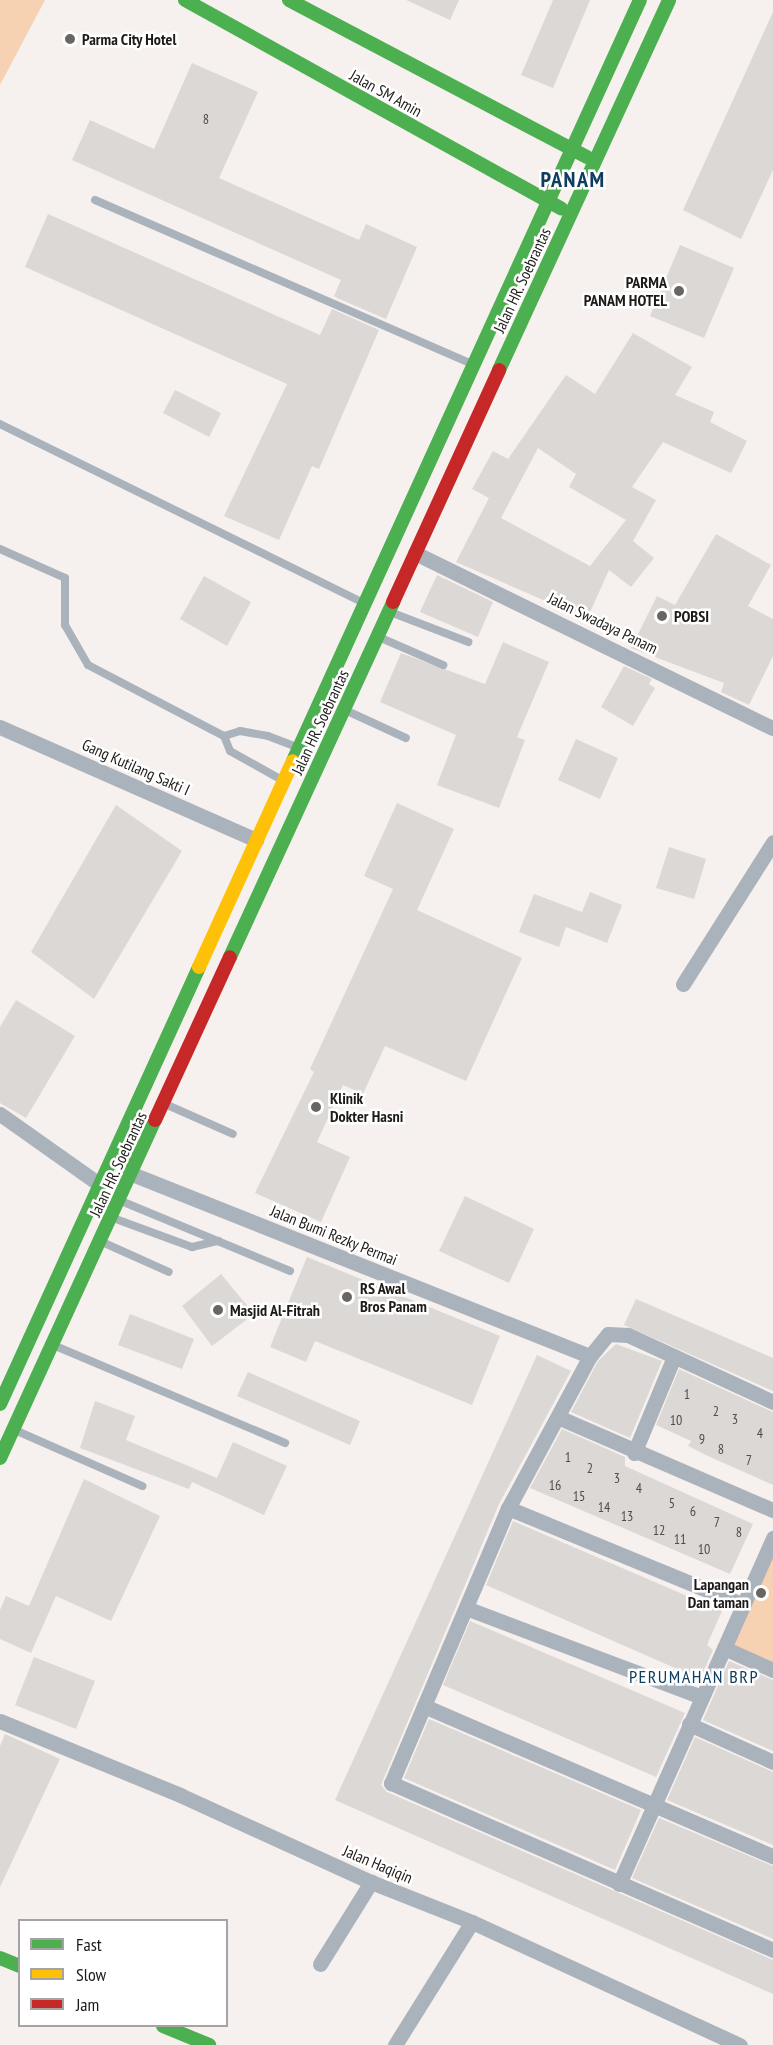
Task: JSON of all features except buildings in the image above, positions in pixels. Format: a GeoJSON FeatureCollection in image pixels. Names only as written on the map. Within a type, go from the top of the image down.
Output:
{"type":"FeatureCollection","features":[{"type":"Feature","properties":{"kind":"main road","name":"Jalan SM Amin"},"geometry":{"type":"LineString","coordinates":[[185,0],[571,213]]}},
{"type":"Feature","properties":{"kind":"main road"},"geometry":{"type":"LineString","coordinates":[[289,0],[594,160]]}},
{"type":"Feature","properties":{"kind":"main road","name":"Jalan HR. Soebrantas"},"geometry":{"type":"LineString","coordinates":[[0,1404],[363,603],[640,0]]}},
{"type":"Feature","properties":{"kind":"main road","name":"Jalan HR. Soebrantas"},"geometry":{"type":"LineString","coordinates":[[0,1458],[669,0]]}},
{"type":"Feature","properties":{"kind":"main road"},"geometry":{"type":"LineString","coordinates":[[183,1000],[206,1010]]}},
{"type":"Feature","properties":{"kind":"main road"},"geometry":{"type":"LineString","coordinates":[[0,1958],[18,1965]]}},
{"type":"Feature","properties":{"kind":"main road"},"geometry":{"type":"LineString","coordinates":[[168,2027],[209,2045]]}},
{"type":"Feature","properties":{"kind":"street","name":"Jalan Swadaya Panam"},"geometry":{"type":"LineString","coordinates":[[415,553],[773,728]]}},
{"type":"Feature","properties":{"kind":"street","name":"Gang Kutilang Sakti I"},"geometry":{"type":"LineString","coordinates":[[0,727],[256,840]]}},
{"type":"Feature","properties":{"kind":"street"},"geometry":{"type":"LineString","coordinates":[[683,984],[773,842]]}},
{"type":"Feature","properties":{"kind":"street"},"geometry":{"type":"LineString","coordinates":[[0,1114],[99,1184]]}},
{"type":"Feature","properties":{"kind":"street","name":"Jalan Bumi Rezky Permai"},"geometry":{"type":"LineString","coordinates":[[132,1174],[590,1356]]}},
{"type":"Feature","properties":{"kind":"street"},"geometry":{"type":"LineString","coordinates":[[773,1402],[628,1335],[608,1334],[590,1356],[560,1418],[508,1508],[391,1783],[773,1950]]}},
{"type":"Feature","properties":{"kind":"street"},"geometry":{"type":"LineString","coordinates":[[634,1453],[674,1357]]}},
{"type":"Feature","properties":{"kind":"street"},"geometry":{"type":"LineString","coordinates":[[560,1418],[634,1453],[773,1510]]}},
{"type":"Feature","properties":{"kind":"street"},"geometry":{"type":"LineString","coordinates":[[508,1508],[743,1605]]}},
{"type":"Feature","properties":{"kind":"street"},"geometry":{"type":"LineString","coordinates":[[618,1884],[773,1538]]}},
{"type":"Feature","properties":{"kind":"street"},"geometry":{"type":"LineString","coordinates":[[466,1608],[702,1697]]}},
{"type":"Feature","properties":{"kind":"street"},"geometry":{"type":"LineString","coordinates":[[724,1648],[773,1670]]}},
{"type":"Feature","properties":{"kind":"street"},"geometry":{"type":"LineString","coordinates":[[424,1706],[773,1856]]}},
{"type":"Feature","properties":{"kind":"street","name":"Jalan Haqiqin"},"geometry":{"type":"LineString","coordinates":[[0,1720],[180,1795],[371,1882],[472,1922],[740,2045]]}},
{"type":"Feature","properties":{"kind":"street"},"geometry":{"type":"LineString","coordinates":[[689,1724],[773,1762]]}},
{"type":"Feature","properties":{"kind":"street"},"geometry":{"type":"LineString","coordinates":[[320,1964],[371,1882]]}},
{"type":"Feature","properties":{"kind":"street"},"geometry":{"type":"LineString","coordinates":[[395,2045],[472,1922]]}},
{"type":"Feature","properties":{"kind":"lane"},"geometry":{"type":"LineString","coordinates":[[94,200],[474,365]]}},
{"type":"Feature","properties":{"kind":"lane"},"geometry":{"type":"LineString","coordinates":[[0,424],[363,603]]}},
{"type":"Feature","properties":{"kind":"lane"},"geometry":{"type":"LineString","coordinates":[[0,549],[65,579],[65,625],[88,664],[224,736],[230,751],[255,769],[283,780]]}},
{"type":"Feature","properties":{"kind":"lane"},"geometry":{"type":"LineString","coordinates":[[389,611],[468,642]]}},
{"type":"Feature","properties":{"kind":"lane"},"geometry":{"type":"LineString","coordinates":[[377,636],[443,665]]}},
{"type":"Feature","properties":{"kind":"lane"},"geometry":{"type":"LineString","coordinates":[[344,709],[406,738]]}},
{"type":"Feature","properties":{"kind":"lane"},"geometry":{"type":"LineString","coordinates":[[224,736],[240,731],[268,736],[297,748]]}},
{"type":"Feature","properties":{"kind":"lane"},"geometry":{"type":"LineString","coordinates":[[164,1103],[233,1134]]}},
{"type":"Feature","properties":{"kind":"lane"},"geometry":{"type":"LineString","coordinates":[[120,1200],[290,1271]]}},
{"type":"Feature","properties":{"kind":"lane"},"geometry":{"type":"LineString","coordinates":[[111,1218],[192,1247],[220,1241]]}},
{"type":"Feature","properties":{"kind":"lane"},"geometry":{"type":"LineString","coordinates":[[100,1241],[169,1272]]}},
{"type":"Feature","properties":{"kind":"lane"},"geometry":{"type":"LineString","coordinates":[[52,1345],[285,1443]]}},
{"type":"Feature","properties":{"kind":"lane"},"geometry":{"type":"LineString","coordinates":[[13,1429],[142,1486]]}},
{"type":"Feature","properties":{"kind":"shaded area"},"geometry":{"type":"Polygon","coordinates":[[[0,0],[45,0],[0,85],[0,0]]]}},
{"type":"Feature","properties":{"kind":"shaded area","name":"Lapangan Dan taman"},"geometry":{"type":"Polygon","coordinates":[[[773,1538],[773,1670],[724,1648],[773,1538]]]}},
{"type":"Feature","properties":{"kind":"traffic: fast"},"geometry":{"type":"LineString","coordinates":[[185,0],[561,208]]}},
{"type":"Feature","properties":{"kind":"traffic: fast"},"geometry":{"type":"LineString","coordinates":[[289,0],[587,157]]}},
{"type":"Feature","properties":{"kind":"traffic: fast"},"geometry":{"type":"LineString","coordinates":[[293,761],[640,0]]}},
{"type":"Feature","properties":{"kind":"traffic: fast"},"geometry":{"type":"LineString","coordinates":[[499,370],[669,0]]}},
{"type":"Feature","properties":{"kind":"traffic: fast"},"geometry":{"type":"LineString","coordinates":[[230,957],[393,602]]}},
{"type":"Feature","properties":{"kind":"traffic: fast"},"geometry":{"type":"LineString","coordinates":[[0,1404],[199,967]]}},
{"type":"Feature","properties":{"kind":"traffic: fast"},"geometry":{"type":"LineString","coordinates":[[0,1458],[155,1120]]}},
{"type":"Feature","properties":{"kind":"traffic: fast"},"geometry":{"type":"LineString","coordinates":[[0,1958],[18,1965]]}},
{"type":"Feature","properties":{"kind":"traffic: fast"},"geometry":{"type":"LineString","coordinates":[[165,2027],[209,2045]]}},
{"type":"Feature","properties":{"kind":"traffic: slow"},"geometry":{"type":"LineString","coordinates":[[199,967],[293,761]]}},
{"type":"Feature","properties":{"kind":"traffic: jam"},"geometry":{"type":"LineString","coordinates":[[393,602],[499,370]]}},
{"type":"Feature","properties":{"kind":"traffic: jam"},"geometry":{"type":"LineString","coordinates":[[155,1120],[230,957]]}},
{"type":"Feature","properties":{"kind":"place","name":"Parma City Hotel"},"geometry":{"type":"Point","coordinates":[70,39]}},
{"type":"Feature","properties":{"kind":"place","name":"PARMA PANAM HOTEL"},"geometry":{"type":"Point","coordinates":[679,291]}},
{"type":"Feature","properties":{"kind":"place","name":"POBSI"},"geometry":{"type":"Point","coordinates":[662,616]}},
{"type":"Feature","properties":{"kind":"place","name":"Klinik Dokter Hasni"},"geometry":{"type":"Point","coordinates":[316,1107]}},
{"type":"Feature","properties":{"kind":"place","name":"RS Awal Bros Panam"},"geometry":{"type":"Point","coordinates":[347,1297]}},
{"type":"Feature","properties":{"kind":"place","name":"Masjid Al-Fitrah"},"geometry":{"type":"Point","coordinates":[218,1310]}},
{"type":"Feature","properties":{"kind":"place","name":"Lapangan Dan taman"},"geometry":{"type":"Point","coordinates":[761,1593]}},
{"type":"Feature","properties":{"kind":"district","name":"PANAM"},"geometry":{"type":"Point","coordinates":[573,180]}},
{"type":"Feature","properties":{"kind":"district","name":"PERUMAHAN BRP"},"geometry":{"type":"Point","coordinates":[694,1677]}}]}
